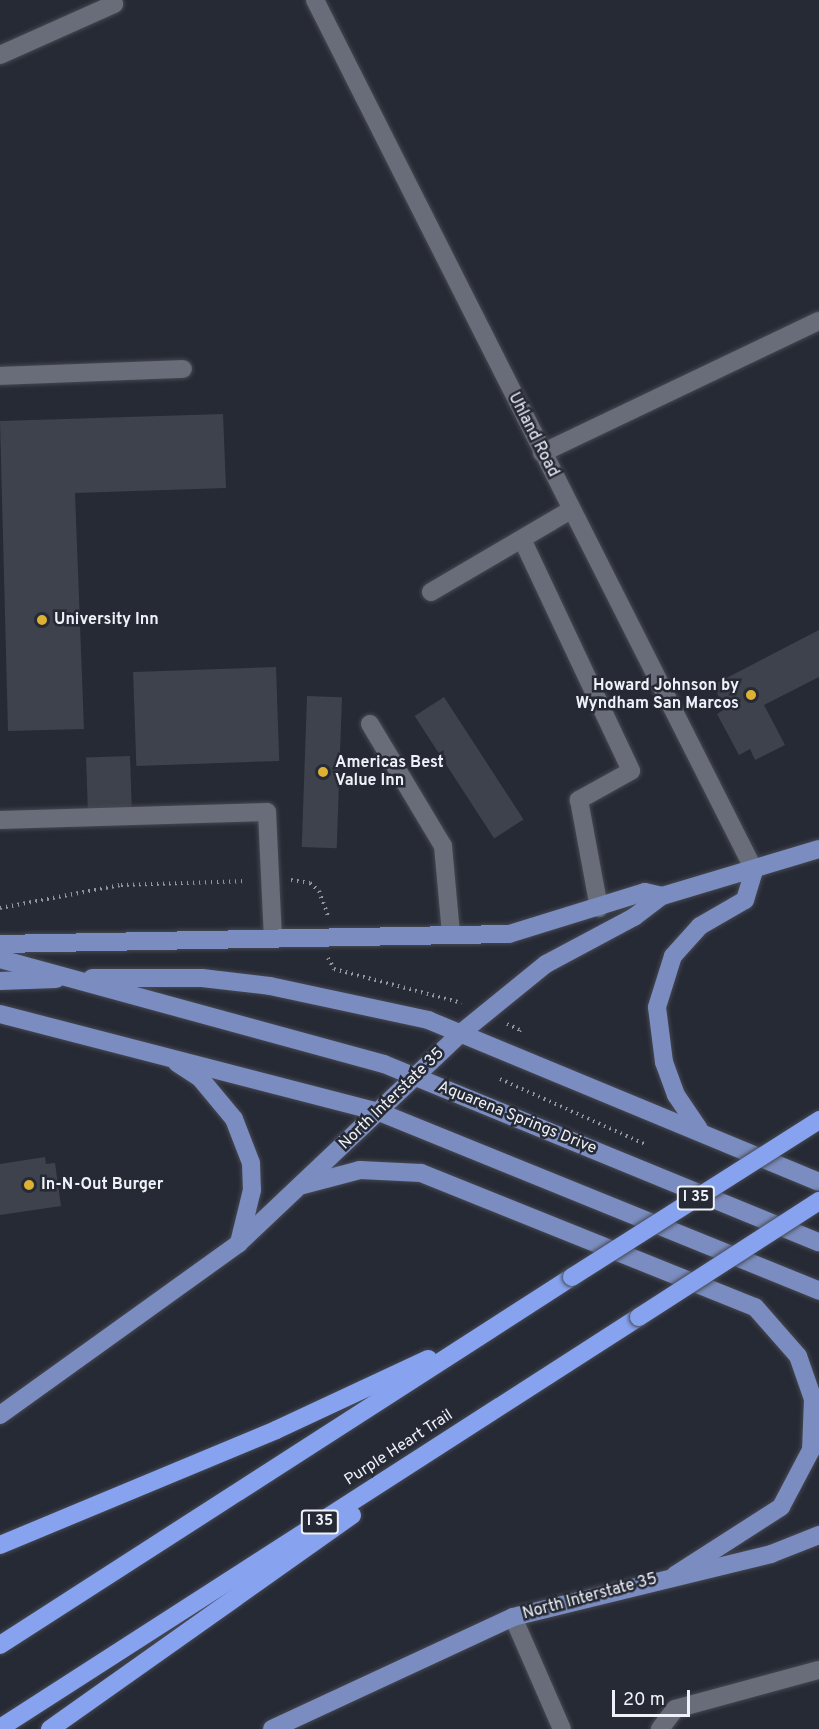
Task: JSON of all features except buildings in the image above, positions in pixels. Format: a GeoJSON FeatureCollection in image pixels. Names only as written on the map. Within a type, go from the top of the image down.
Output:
{"type":"FeatureCollection","features":[{"type":"Feature","properties":{"kind":"highway","name":"I 35"},"geometry":{"type":"LineString","coordinates":[[0,1645],[819,1120]]}},
{"type":"Feature","properties":{"kind":"highway","name":"Purple Heart Trail"},"geometry":{"type":"LineString","coordinates":[[0,1728],[819,1202]]}},
{"type":"Feature","properties":{"kind":"highway"},"geometry":{"type":"LineString","coordinates":[[0,1545],[276,1430],[492,1329]]}},
{"type":"Feature","properties":{"kind":"highway"},"geometry":{"type":"LineString","coordinates":[[50,1729],[561,1367]]}},
{"type":"Feature","properties":{"kind":"main road","name":"North Interstate 35"},"geometry":{"type":"LineString","coordinates":[[0,1415],[239,1243],[461,1033],[546,964],[634,917],[662,896],[819,849]]}},
{"type":"Feature","properties":{"kind":"main road"},"geometry":{"type":"LineString","coordinates":[[699,1129],[672,1084],[657,1035],[657,1007],[673,956],[700,926],[745,900],[754,870]]}},
{"type":"Feature","properties":{"kind":"main road"},"geometry":{"type":"LineString","coordinates":[[0,944],[451,934],[537,929],[645,892],[662,896]]}},
{"type":"Feature","properties":{"kind":"main road","name":"Aquarena Springs Drive"},"geometry":{"type":"LineString","coordinates":[[0,959],[415,1076],[819,1242]]}},
{"type":"Feature","properties":{"kind":"main road"},"geometry":{"type":"LineString","coordinates":[[0,981],[68,978],[202,978],[332,996],[461,1033],[699,1129],[819,1182]]}},
{"type":"Feature","properties":{"kind":"main road"},"geometry":{"type":"LineString","coordinates":[[0,1014],[379,1112],[819,1291]]}},
{"type":"Feature","properties":{"kind":"main road"},"geometry":{"type":"LineString","coordinates":[[170,1059],[200,1078],[234,1119],[251,1163],[252,1190],[239,1243]]}},
{"type":"Feature","properties":{"kind":"main road"},"geometry":{"type":"LineString","coordinates":[[302,1185],[360,1170],[421,1173],[755,1307],[798,1356],[813,1399],[811,1450],[781,1507],[675,1575]]}},
{"type":"Feature","properties":{"kind":"main road","name":"North Interstate 35"},"geometry":{"type":"LineString","coordinates":[[272,1729],[513,1617],[675,1575],[771,1554],[818,1538]]}},
{"type":"Feature","properties":{"kind":"street"},"geometry":{"type":"LineString","coordinates":[[0,55],[114,4],[112,0]]}},
{"type":"Feature","properties":{"kind":"street","name":"Uhland Road"},"geometry":{"type":"LineString","coordinates":[[315,0],[754,870]]}},
{"type":"Feature","properties":{"kind":"street"},"geometry":{"type":"LineString","coordinates":[[542,453],[819,321]]}},
{"type":"Feature","properties":{"kind":"street"},"geometry":{"type":"LineString","coordinates":[[0,376],[183,369]]}},
{"type":"Feature","properties":{"kind":"street"},"geometry":{"type":"LineString","coordinates":[[430,592],[571,510]]}},
{"type":"Feature","properties":{"kind":"street"},"geometry":{"type":"LineString","coordinates":[[522,539],[631,771],[579,800],[599,908]]}},
{"type":"Feature","properties":{"kind":"street"},"geometry":{"type":"LineString","coordinates":[[370,724],[443,846],[451,934]]}},
{"type":"Feature","properties":{"kind":"street"},"geometry":{"type":"LineString","coordinates":[[0,820],[267,812],[273,938]]}},
{"type":"Feature","properties":{"kind":"street"},"geometry":{"type":"LineString","coordinates":[[513,1617],[562,1729]]}},
{"type":"Feature","properties":{"kind":"street"},"geometry":{"type":"LineString","coordinates":[[660,1729],[675,1709],[819,1670]]}},
{"type":"Feature","properties":{"kind":"path"},"geometry":{"type":"LineString","coordinates":[[288,880],[310,883],[319,891],[329,920]]}},
{"type":"Feature","properties":{"kind":"path"},"geometry":{"type":"LineString","coordinates":[[0,908],[121,885],[247,881]]}},
{"type":"Feature","properties":{"kind":"path"},"geometry":{"type":"LineString","coordinates":[[327,953],[334,969],[462,1003]]}},
{"type":"Feature","properties":{"kind":"path"},"geometry":{"type":"LineString","coordinates":[[500,1079],[658,1151]]}},
{"type":"Feature","properties":{"kind":"place","name":"University Inn"},"geometry":{"type":"Point","coordinates":[42,620]}},
{"type":"Feature","properties":{"kind":"place","name":"Howard Johnson by Wyndham San Marcos"},"geometry":{"type":"Point","coordinates":[751,695]}},
{"type":"Feature","properties":{"kind":"place","name":"Americas Best Value Inn"},"geometry":{"type":"Point","coordinates":[323,772]}},
{"type":"Feature","properties":{"kind":"place","name":"In-N-Out Burger"},"geometry":{"type":"Point","coordinates":[29,1185]}}]}
